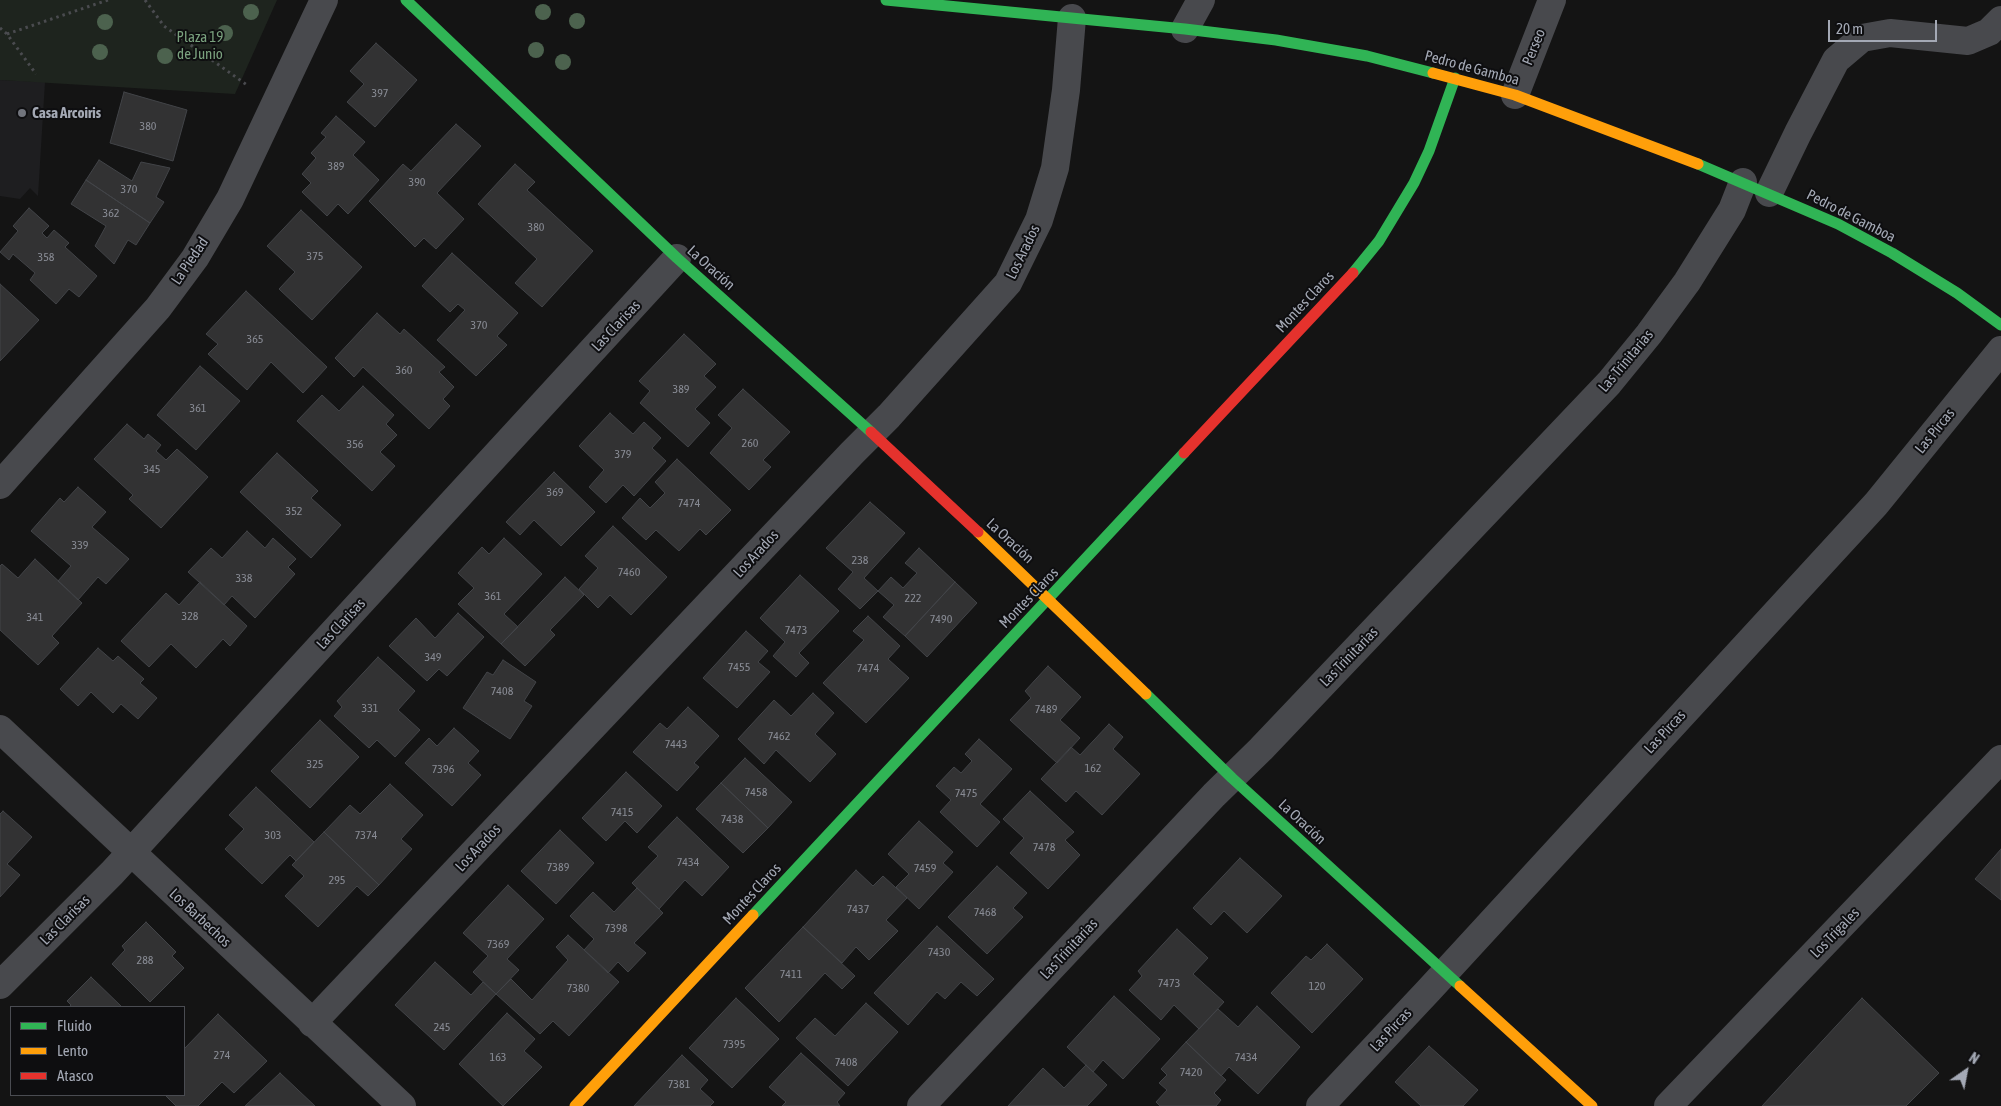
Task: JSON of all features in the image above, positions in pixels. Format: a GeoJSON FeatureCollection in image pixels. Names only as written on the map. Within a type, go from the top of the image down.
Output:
{"type":"FeatureCollection","features":[{"type":"Feature","properties":{"kind":"main road","name":"La Oración"},"geometry":{"type":"LineString","coordinates":[[406,0],[677,258],[929,485],[1232,778],[1592,1106]]}},
{"type":"Feature","properties":{"kind":"main road","name":"Pedro de Gamboa"},"geometry":{"type":"LineString","coordinates":[[903,1],[1276,40],[1367,56],[1515,95],[1632,138],[1743,182],[1838,224],[1892,253],[1957,293],[2001,325]]}},
{"type":"Feature","properties":{"kind":"main road","name":"Montes Claros"},"geometry":{"type":"LineString","coordinates":[[575,1106],[1359,266],[1379,241],[1414,183],[1429,151],[1455,78]]}},
{"type":"Feature","properties":{"kind":"street","name":"La Piedad"},"geometry":{"type":"LineString","coordinates":[[0,485],[158,308],[194,258],[230,199],[324,0]]}},
{"type":"Feature","properties":{"kind":"street"},"geometry":{"type":"LineString","coordinates":[[1185,29],[1201,0]]}},
{"type":"Feature","properties":{"kind":"street","name":"Perseo"},"geometry":{"type":"LineString","coordinates":[[1515,95],[1552,0]]}},
{"type":"Feature","properties":{"kind":"street","name":"Los Arados"},"geometry":{"type":"LineString","coordinates":[[312,1023],[889,416],[1008,283],[1035,228],[1055,168],[1066,90],[1072,18]]}},
{"type":"Feature","properties":{"kind":"street"},"geometry":{"type":"LineString","coordinates":[[1769,193],[1836,60],[1862,38],[1890,33],[1968,41],[1989,32],[2001,20]]}},
{"type":"Feature","properties":{"kind":"street","name":"Las Trinitarias"},"geometry":{"type":"LineString","coordinates":[[921,1106],[1610,383],[1687,282],[1732,210],[1743,182]]}},
{"type":"Feature","properties":{"kind":"street","name":"Las Clarisas"},"geometry":{"type":"LineString","coordinates":[[0,985],[107,877],[677,258]]}},
{"type":"Feature","properties":{"kind":"street","name":"Las Pircas"},"geometry":{"type":"LineString","coordinates":[[1320,1106],[1876,504],[2001,350]]}},
{"type":"Feature","properties":{"kind":"street","name":"Los Barbechos"},"geometry":{"type":"LineString","coordinates":[[0,729],[402,1106]]}},
{"type":"Feature","properties":{"kind":"street","name":"Los Trigales"},"geometry":{"type":"LineString","coordinates":[[1668,1106],[2001,759]]}},
{"type":"Feature","properties":{"kind":"path"},"geometry":{"type":"LineString","coordinates":[[7,34],[108,0]]}},
{"type":"Feature","properties":{"kind":"path"},"geometry":{"type":"LineString","coordinates":[[145,0],[164,26],[247,85]]}},
{"type":"Feature","properties":{"kind":"path"},"geometry":{"type":"LineString","coordinates":[[0,28],[7,34],[36,74]]}},
{"type":"Feature","properties":{"kind":"shaded area","name":"Casa Arcoiris"},"geometry":{"type":"Polygon","coordinates":[[[0,80],[45,82],[38,196],[30,188],[20,199],[0,196],[0,80]]]}},
{"type":"Feature","properties":{"kind":"green space","name":"Plaza 19 de Junio"},"geometry":{"type":"Polygon","coordinates":[[[0,0],[277,0],[235,94],[0,80],[0,0]]]}},
{"type":"Feature","properties":{"kind":"building"},"geometry":{"type":"Polygon","coordinates":[[[376,43],[417,80],[375,127],[347,102],[364,84],[350,71],[376,43]]]}},
{"type":"Feature","properties":{"kind":"building"},"geometry":{"type":"Polygon","coordinates":[[[124,92],[187,110],[173,161],[110,143],[124,92]]]}},
{"type":"Feature","properties":{"kind":"building"},"geometry":{"type":"Polygon","coordinates":[[[336,116],[365,142],[353,155],[379,180],[348,214],[338,204],[327,216],[302,192],[311,183],[302,174],[316,158],[311,153],[326,137],[321,133],[336,116]]]}},
{"type":"Feature","properties":{"kind":"building"},"geometry":{"type":"Polygon","coordinates":[[[456,124],[481,146],[437,193],[464,219],[436,249],[424,238],[415,247],[369,201],[403,164],[411,171],[456,124]]]}},
{"type":"Feature","properties":{"kind":"building"},"geometry":{"type":"Polygon","coordinates":[[[99,160],[132,181],[141,162],[170,168],[156,197],[164,202],[150,223],[86,180],[99,160]]]}},
{"type":"Feature","properties":{"kind":"building"},"geometry":{"type":"Polygon","coordinates":[[[515,164],[535,182],[527,190],[593,251],[542,307],[515,283],[537,259],[478,204],[515,164]]]}},
{"type":"Feature","properties":{"kind":"building"},"geometry":{"type":"Polygon","coordinates":[[[86,180],[150,223],[136,245],[128,240],[114,264],[95,246],[106,226],[71,204],[86,180]]]}},
{"type":"Feature","properties":{"kind":"building"},"geometry":{"type":"Polygon","coordinates":[[[29,208],[49,226],[42,233],[47,238],[54,230],[69,243],[65,247],[97,276],[79,297],[69,289],[56,304],[30,280],[35,273],[13,254],[9,260],[0,252],[18,231],[13,226],[29,208]]]}},
{"type":"Feature","properties":{"kind":"building"},"geometry":{"type":"Polygon","coordinates":[[[301,210],[362,267],[312,320],[279,289],[295,272],[267,246],[301,210]]]}},
{"type":"Feature","properties":{"kind":"building"},"geometry":{"type":"Polygon","coordinates":[[[452,253],[518,313],[497,336],[507,345],[476,376],[437,340],[465,310],[458,304],[450,312],[422,286],[452,253]]]}},
{"type":"Feature","properties":{"kind":"building"},"geometry":{"type":"Polygon","coordinates":[[[0,284],[39,320],[0,361],[0,284]]]}},
{"type":"Feature","properties":{"kind":"building"},"geometry":{"type":"Polygon","coordinates":[[[246,291],[327,367],[303,393],[271,362],[247,390],[208,354],[218,344],[206,334],[246,291]]]}},
{"type":"Feature","properties":{"kind":"building"},"geometry":{"type":"Polygon","coordinates":[[[377,313],[400,334],[404,329],[445,367],[439,372],[454,387],[443,399],[450,406],[429,429],[363,367],[354,377],[335,358],[377,313]]]}},
{"type":"Feature","properties":{"kind":"building"},"geometry":{"type":"Polygon","coordinates":[[[684,334],[716,364],[704,376],[716,387],[695,409],[710,423],[688,447],[640,403],[650,391],[639,381],[684,334]]]}},
{"type":"Feature","properties":{"kind":"building"},"geometry":{"type":"Polygon","coordinates":[[[200,366],[240,401],[196,450],[157,415],[200,366]]]}},
{"type":"Feature","properties":{"kind":"building"},"geometry":{"type":"Polygon","coordinates":[[[363,386],[394,415],[386,424],[397,435],[380,452],[395,466],[372,491],[297,421],[322,395],[339,411],[363,386]]]}},
{"type":"Feature","properties":{"kind":"building"},"geometry":{"type":"Polygon","coordinates":[[[743,389],[790,432],[763,460],[771,467],[749,490],[710,453],[732,428],[718,415],[743,389]]]}},
{"type":"Feature","properties":{"kind":"building"},"geometry":{"type":"Polygon","coordinates":[[[610,413],[633,434],[644,422],[661,438],[652,448],[666,461],[634,496],[623,485],[606,503],[589,487],[604,470],[579,446],[610,413]]]}},
{"type":"Feature","properties":{"kind":"building"},"geometry":{"type":"Polygon","coordinates":[[[127,424],[144,439],[148,434],[161,445],[156,451],[166,460],[177,449],[208,477],[161,528],[129,499],[133,495],[94,459],[127,424]]]}},
{"type":"Feature","properties":{"kind":"building"},"geometry":{"type":"Polygon","coordinates":[[[277,453],[318,491],[311,498],[341,525],[311,558],[240,492],[277,453]]]}},
{"type":"Feature","properties":{"kind":"building"},"geometry":{"type":"Polygon","coordinates":[[[677,459],[731,510],[706,535],[700,529],[679,551],[656,530],[646,540],[622,518],[640,498],[650,508],[665,493],[655,482],[677,459]]]}},
{"type":"Feature","properties":{"kind":"building"},"geometry":{"type":"Polygon","coordinates":[[[554,472],[595,512],[561,546],[534,520],[520,535],[506,522],[554,472]]]}},
{"type":"Feature","properties":{"kind":"building"},"geometry":{"type":"Polygon","coordinates":[[[78,487],[106,512],[92,527],[129,559],[106,584],[98,577],[78,600],[58,581],[71,566],[31,531],[60,498],[64,502],[78,487]]]}},
{"type":"Feature","properties":{"kind":"building"},"geometry":{"type":"Polygon","coordinates":[[[870,502],[905,533],[864,578],[878,591],[860,609],[838,589],[853,572],[826,548],[870,502]]]}},
{"type":"Feature","properties":{"kind":"building"},"geometry":{"type":"Polygon","coordinates":[[[613,526],[667,577],[631,615],[610,595],[598,608],[579,589],[598,568],[585,556],[613,526]]]}},
{"type":"Feature","properties":{"kind":"building"},"geometry":{"type":"Polygon","coordinates":[[[247,531],[265,548],[273,538],[296,559],[288,567],[295,574],[255,618],[232,596],[224,605],[188,572],[211,548],[222,558],[247,531]]]}},
{"type":"Feature","properties":{"kind":"building"},"geometry":{"type":"Polygon","coordinates":[[[504,538],[542,574],[504,614],[518,627],[501,644],[458,604],[474,588],[458,573],[482,547],[489,554],[504,538]]]}},
{"type":"Feature","properties":{"kind":"building"},"geometry":{"type":"Polygon","coordinates":[[[919,548],[955,582],[905,636],[883,617],[894,605],[878,591],[891,577],[903,588],[917,573],[905,563],[919,548]]]}},
{"type":"Feature","properties":{"kind":"building"},"geometry":{"type":"Polygon","coordinates":[[[35,559],[82,603],[52,636],[59,643],[38,665],[0,630],[0,566],[2,564],[18,578],[35,559]]]}},
{"type":"Feature","properties":{"kind":"building"},"geometry":{"type":"Polygon","coordinates":[[[800,575],[839,611],[799,653],[809,663],[796,677],[773,656],[785,642],[760,618],[800,575]]]}},
{"type":"Feature","properties":{"kind":"building"},"geometry":{"type":"Polygon","coordinates":[[[565,577],[584,595],[550,630],[555,635],[525,666],[501,644],[565,577]]]}},
{"type":"Feature","properties":{"kind":"building"},"geometry":{"type":"Polygon","coordinates":[[[200,582],[247,626],[230,646],[223,639],[196,668],[171,644],[149,667],[121,641],[166,593],[179,605],[200,582]]]}},
{"type":"Feature","properties":{"kind":"building"},"geometry":{"type":"Polygon","coordinates":[[[955,582],[977,603],[927,657],[905,636],[955,582]]]}},
{"type":"Feature","properties":{"kind":"building"},"geometry":{"type":"Polygon","coordinates":[[[458,613],[484,637],[447,676],[439,669],[427,681],[389,646],[416,618],[435,638],[458,613]]]}},
{"type":"Feature","properties":{"kind":"building"},"geometry":{"type":"Polygon","coordinates":[[[868,616],[900,646],[888,659],[909,678],[866,723],[823,683],[864,640],[853,631],[868,616]]]}},
{"type":"Feature","properties":{"kind":"building"},"geometry":{"type":"Polygon","coordinates":[[[746,631],[768,651],[758,662],[770,672],[737,708],[703,678],[746,631]]]}},
{"type":"Feature","properties":{"kind":"building"},"geometry":{"type":"Polygon","coordinates":[[[98,648],[113,661],[118,656],[144,679],[140,683],[157,698],[138,719],[121,704],[113,713],[91,692],[78,706],[60,689],[98,648]]]}},
{"type":"Feature","properties":{"kind":"building"},"geometry":{"type":"Polygon","coordinates":[[[378,657],[415,691],[398,710],[420,730],[395,757],[377,740],[369,748],[334,716],[342,707],[337,701],[378,657]]]}},
{"type":"Feature","properties":{"kind":"building"},"geometry":{"type":"Polygon","coordinates":[[[503,660],[536,682],[524,701],[532,706],[510,739],[463,708],[487,672],[493,675],[503,660]]]}},
{"type":"Feature","properties":{"kind":"building"},"geometry":{"type":"Polygon","coordinates":[[[1048,666],[1081,697],[1060,720],[1080,738],[1057,763],[1010,720],[1031,698],[1025,691],[1048,666]]]}},
{"type":"Feature","properties":{"kind":"building"},"geometry":{"type":"Polygon","coordinates":[[[813,693],[834,713],[815,734],[836,754],[810,782],[776,750],[764,764],[738,739],[774,700],[791,716],[813,693]]]}},
{"type":"Feature","properties":{"kind":"building"},"geometry":{"type":"Polygon","coordinates":[[[688,707],[719,736],[694,763],[699,767],[677,791],[633,752],[660,723],[667,729],[688,707]]]}},
{"type":"Feature","properties":{"kind":"building"},"geometry":{"type":"Polygon","coordinates":[[[320,720],[359,757],[310,808],[271,771],[320,720]]]}},
{"type":"Feature","properties":{"kind":"building"},"geometry":{"type":"Polygon","coordinates":[[[1109,724],[1123,737],[1113,749],[1140,774],[1102,815],[1076,791],[1066,802],[1041,779],[1071,747],[1080,755],[1109,724]]]}},
{"type":"Feature","properties":{"kind":"building"},"geometry":{"type":"Polygon","coordinates":[[[454,728],[479,751],[468,763],[481,775],[452,806],[405,763],[429,738],[437,746],[454,728]]]}},
{"type":"Feature","properties":{"kind":"building"},"geometry":{"type":"Polygon","coordinates":[[[979,739],[1012,769],[980,804],[1000,822],[977,847],[940,812],[951,800],[936,786],[954,767],[961,773],[972,761],[965,754],[979,739]]]}},
{"type":"Feature","properties":{"kind":"building"},"geometry":{"type":"Polygon","coordinates":[[[745,758],[792,802],[768,828],[721,783],[745,758]]]}},
{"type":"Feature","properties":{"kind":"building"},"geometry":{"type":"Polygon","coordinates":[[[626,772],[662,806],[637,833],[625,821],[606,841],[582,818],[626,772]]]}},
{"type":"Feature","properties":{"kind":"building"},"geometry":{"type":"Polygon","coordinates":[[[721,783],[768,828],[743,853],[696,809],[721,783]]]}},
{"type":"Feature","properties":{"kind":"building"},"geometry":{"type":"Polygon","coordinates":[[[390,784],[423,815],[401,839],[412,849],[379,885],[324,832],[350,805],[360,814],[390,784]]]}},
{"type":"Feature","properties":{"kind":"building"},"geometry":{"type":"Polygon","coordinates":[[[256,787],[314,842],[296,861],[290,855],[262,884],[225,849],[244,829],[229,815],[256,787]]]}},
{"type":"Feature","properties":{"kind":"building"},"geometry":{"type":"Polygon","coordinates":[[[1030,791],[1074,832],[1065,840],[1080,855],[1048,889],[1010,853],[1024,838],[1003,819],[1030,791]]]}},
{"type":"Feature","properties":{"kind":"building"},"geometry":{"type":"Polygon","coordinates":[[[3,811],[32,837],[7,864],[20,875],[0,897],[0,814],[3,811]]]}},
{"type":"Feature","properties":{"kind":"building"},"geometry":{"type":"Polygon","coordinates":[[[677,817],[729,867],[702,896],[685,880],[659,909],[632,883],[658,856],[648,847],[677,817]]]}},
{"type":"Feature","properties":{"kind":"building"},"geometry":{"type":"Polygon","coordinates":[[[919,821],[953,852],[943,863],[953,872],[919,909],[896,887],[909,874],[888,854],[919,821]]]}},
{"type":"Feature","properties":{"kind":"building"},"geometry":{"type":"Polygon","coordinates":[[[560,830],[594,863],[556,904],[521,871],[560,830]]]}},
{"type":"Feature","properties":{"kind":"building"},"geometry":{"type":"Polygon","coordinates":[[[324,832],[379,885],[368,896],[357,886],[318,927],[285,896],[304,876],[292,865],[324,832]]]}},
{"type":"Feature","properties":{"kind":"building"},"geometry":{"type":"Polygon","coordinates":[[[2001,849],[2001,900],[1975,879],[2001,849]]]}},
{"type":"Feature","properties":{"kind":"building"},"geometry":{"type":"Polygon","coordinates":[[[1240,858],[1282,896],[1247,933],[1224,911],[1211,925],[1193,908],[1240,858]]]}},
{"type":"Feature","properties":{"kind":"building"},"geometry":{"type":"Polygon","coordinates":[[[997,866],[1027,893],[1013,908],[1023,917],[987,954],[948,917],[997,866]]]}},
{"type":"Feature","properties":{"kind":"building"},"geometry":{"type":"Polygon","coordinates":[[[856,870],[873,886],[883,876],[907,898],[886,920],[898,931],[869,960],[856,947],[842,963],[803,927],[856,870]]]}},
{"type":"Feature","properties":{"kind":"building"},"geometry":{"type":"Polygon","coordinates":[[[508,885],[544,919],[507,959],[519,970],[496,994],[473,972],[488,956],[463,933],[508,885]]]}},
{"type":"Feature","properties":{"kind":"building"},"geometry":{"type":"Polygon","coordinates":[[[637,888],[663,913],[634,943],[646,953],[628,972],[618,962],[608,973],[584,950],[594,939],[570,916],[593,892],[614,912],[637,888]]]}},
{"type":"Feature","properties":{"kind":"building"},"geometry":{"type":"Polygon","coordinates":[[[146,922],[176,952],[172,956],[184,968],[150,1002],[112,964],[125,950],[122,946],[146,922]]]}},
{"type":"Feature","properties":{"kind":"building"},"geometry":{"type":"Polygon","coordinates":[[[937,926],[994,979],[977,996],[961,982],[945,999],[937,992],[908,1025],[874,993],[937,926]]]}},
{"type":"Feature","properties":{"kind":"building"},"geometry":{"type":"Polygon","coordinates":[[[803,927],[855,976],[842,989],[825,973],[779,1022],[745,988],[803,927]]]}},
{"type":"Feature","properties":{"kind":"building"},"geometry":{"type":"Polygon","coordinates":[[[1177,929],[1208,958],[1193,974],[1224,1002],[1199,1029],[1174,1005],[1161,1020],[1129,990],[1142,976],[1138,971],[1177,929]]]}},
{"type":"Feature","properties":{"kind":"building"},"geometry":{"type":"Polygon","coordinates":[[[568,935],[619,982],[569,1036],[553,1021],[540,1034],[496,994],[511,979],[532,1000],[568,960],[556,947],[568,935]]]}},
{"type":"Feature","properties":{"kind":"building"},"geometry":{"type":"Polygon","coordinates":[[[1327,944],[1363,979],[1312,1033],[1271,993],[1306,956],[1311,960],[1327,944]]]}},
{"type":"Feature","properties":{"kind":"building"},"geometry":{"type":"Polygon","coordinates":[[[435,962],[471,995],[483,982],[496,994],[444,1050],[395,1005],[435,962]]]}},
{"type":"Feature","properties":{"kind":"building"},"geometry":{"type":"Polygon","coordinates":[[[91,977],[121,1006],[70,1006],[67,1001],[91,977]]]}},
{"type":"Feature","properties":{"kind":"building"},"geometry":{"type":"Polygon","coordinates":[[[1114,996],[1160,1039],[1123,1079],[1103,1060],[1093,1072],[1067,1047],[1114,996]]]}},
{"type":"Feature","properties":{"kind":"building"},"geometry":{"type":"Polygon","coordinates":[[[736,998],[779,1039],[732,1088],[689,1048],[736,998]]]}},
{"type":"Feature","properties":{"kind":"building"},"geometry":{"type":"Polygon","coordinates":[[[1862,998],[1939,1073],[1906,1106],[1762,1106],[1862,998]]]}},
{"type":"Feature","properties":{"kind":"building"},"geometry":{"type":"Polygon","coordinates":[[[866,1003],[898,1032],[848,1086],[796,1038],[815,1018],[835,1036],[866,1003]]]}},
{"type":"Feature","properties":{"kind":"building"},"geometry":{"type":"Polygon","coordinates":[[[1257,1006],[1300,1047],[1258,1094],[1229,1067],[1221,1076],[1186,1042],[1218,1009],[1238,1027],[1257,1006]]]}},
{"type":"Feature","properties":{"kind":"building"},"geometry":{"type":"Polygon","coordinates":[[[507,1013],[535,1039],[524,1051],[542,1067],[503,1106],[459,1064],[507,1013]]]}},
{"type":"Feature","properties":{"kind":"building"},"geometry":{"type":"Polygon","coordinates":[[[218,1014],[267,1061],[234,1093],[222,1082],[198,1106],[176,1106],[166,1096],[185,1096],[185,1048],[218,1014]]]}},
{"type":"Feature","properties":{"kind":"building"},"geometry":{"type":"Polygon","coordinates":[[[1186,1042],[1226,1080],[1214,1093],[1221,1100],[1216,1106],[1160,1106],[1156,1102],[1167,1090],[1159,1083],[1167,1075],[1161,1069],[1186,1042]]]}},
{"type":"Feature","properties":{"kind":"building"},"geometry":{"type":"Polygon","coordinates":[[[1429,1046],[1478,1090],[1463,1106],[1421,1106],[1395,1082],[1429,1046]]]}},
{"type":"Feature","properties":{"kind":"building"},"geometry":{"type":"Polygon","coordinates":[[[801,1053],[845,1093],[837,1102],[840,1106],[782,1106],[786,1102],[769,1087],[801,1053]]]}},
{"type":"Feature","properties":{"kind":"building"},"geometry":{"type":"Polygon","coordinates":[[[682,1055],[708,1080],[700,1089],[714,1102],[710,1106],[634,1106],[682,1055]]]}},
{"type":"Feature","properties":{"kind":"building"},"geometry":{"type":"Polygon","coordinates":[[[1086,1065],[1107,1085],[1087,1106],[1008,1106],[1043,1068],[1064,1088],[1086,1065]]]}},
{"type":"Feature","properties":{"kind":"building"},"geometry":{"type":"Polygon","coordinates":[[[280,1073],[315,1106],[245,1106],[280,1073]]]}},
{"type":"Feature","properties":{"kind":"traffic: fast"},"geometry":{"type":"LineString","coordinates":[[406,0],[677,258],[871,432]]}},
{"type":"Feature","properties":{"kind":"traffic: fast"},"geometry":{"type":"LineString","coordinates":[[886,0],[1185,29],[1276,40],[1367,56],[1433,73]]}},
{"type":"Feature","properties":{"kind":"traffic: fast"},"geometry":{"type":"LineString","coordinates":[[1353,273],[1379,241],[1414,183],[1429,151],[1455,78]]}},
{"type":"Feature","properties":{"kind":"traffic: fast"},"geometry":{"type":"LineString","coordinates":[[1698,164],[1838,224],[1892,253],[1957,293],[2001,325]]}},
{"type":"Feature","properties":{"kind":"traffic: fast"},"geometry":{"type":"LineString","coordinates":[[753,915],[1184,453]]}},
{"type":"Feature","properties":{"kind":"traffic: fast"},"geometry":{"type":"LineString","coordinates":[[1146,694],[1232,778],[1460,986]]}},
{"type":"Feature","properties":{"kind":"traffic: slow"},"geometry":{"type":"LineString","coordinates":[[1433,73],[1515,95],[1698,164]]}},
{"type":"Feature","properties":{"kind":"traffic: slow"},"geometry":{"type":"LineString","coordinates":[[978,532],[1146,694]]}},
{"type":"Feature","properties":{"kind":"traffic: slow"},"geometry":{"type":"LineString","coordinates":[[575,1106],[753,915]]}},
{"type":"Feature","properties":{"kind":"traffic: slow"},"geometry":{"type":"LineString","coordinates":[[1460,986],[1592,1106]]}},
{"type":"Feature","properties":{"kind":"traffic: jam"},"geometry":{"type":"LineString","coordinates":[[1184,453],[1353,273]]}},
{"type":"Feature","properties":{"kind":"traffic: jam"},"geometry":{"type":"LineString","coordinates":[[871,432],[978,532]]}},
{"type":"Feature","properties":{"kind":"place","name":"Casa Arcoiris"},"geometry":{"type":"Point","coordinates":[22,113]}}]}
